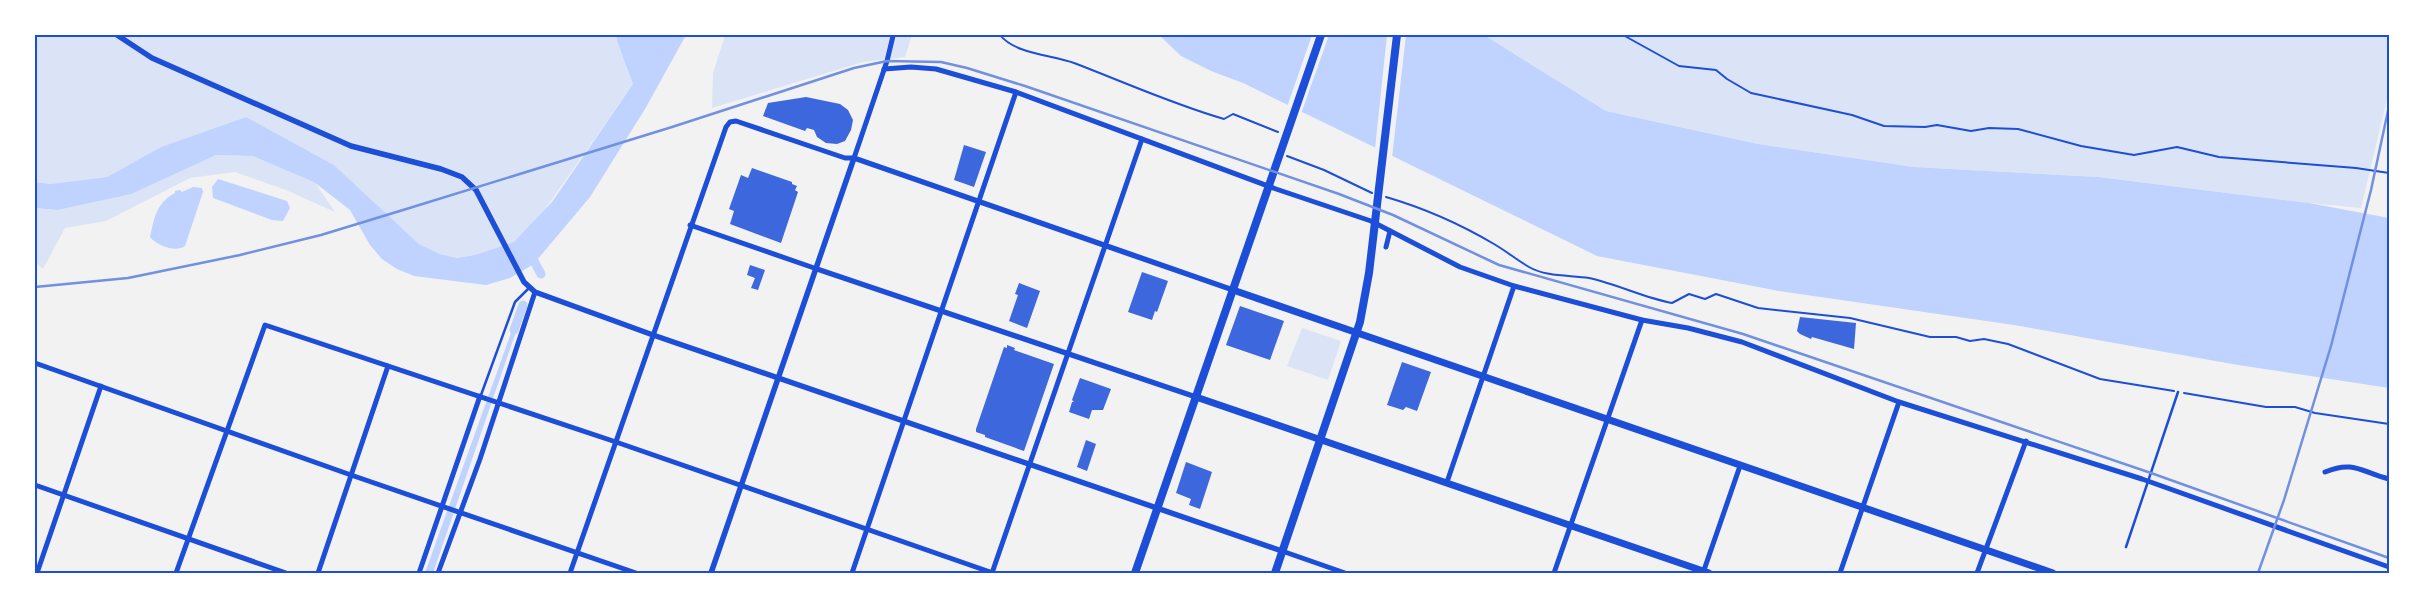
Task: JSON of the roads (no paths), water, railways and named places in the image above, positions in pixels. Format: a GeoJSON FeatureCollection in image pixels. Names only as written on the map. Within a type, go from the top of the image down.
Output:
{"type":"FeatureCollection","features":[{"type":"Feature","properties":{"kind":"highway"},"geometry":{"type":"LineString","coordinates":[[1135,573],[1321,35]]}},
{"type":"Feature","properties":{"kind":"highway"},"geometry":{"type":"LineString","coordinates":[[1275,573],[1357,333],[1369,273],[1397,35]]}},
{"type":"Feature","properties":{"kind":"main road"},"geometry":{"type":"LineString","coordinates":[[1233,290],[2053,573]]}},
{"type":"Feature","properties":{"kind":"main road"},"geometry":{"type":"LineString","coordinates":[[1196,397],[1705,572]]}},
{"type":"Feature","properties":{"kind":"street"},"geometry":{"type":"LineString","coordinates":[[117,35],[152,58],[351,146],[441,169],[462,177],[476,190],[524,282],[535,292],[653,335],[1345,573]]}},
{"type":"Feature","properties":{"kind":"street"},"geometry":{"type":"LineString","coordinates":[[711,573],[817,269],[884,69],[893,36]]}},
{"type":"Feature","properties":{"kind":"street"},"geometry":{"type":"LineString","coordinates":[[884,69],[911,67],[936,69],[1016,92],[1276,189],[1351,213],[1390,230],[1460,267],[1514,286],[1642,320],[1688,328],[1742,342],[1899,402],[2148,481],[2389,567]]}},
{"type":"Feature","properties":{"kind":"street"},"geometry":{"type":"LineString","coordinates":[[852,573],[1016,92]]}},
{"type":"Feature","properties":{"kind":"street"},"geometry":{"type":"LineString","coordinates":[[570,573],[690,225],[724,130],[730,122],[740,122],[845,158],[854,158],[1233,290]]}},
{"type":"Feature","properties":{"kind":"street"},"geometry":{"type":"LineString","coordinates":[[176,573],[265,325],[497,401],[992,573],[1142,139]]}},
{"type":"Feature","properties":{"kind":"street"},"geometry":{"type":"LineString","coordinates":[[690,225],[1196,397]]}},
{"type":"Feature","properties":{"kind":"street"},"geometry":{"type":"LineString","coordinates":[[1386,247],[1390,230]]}},
{"type":"Feature","properties":{"kind":"street"},"geometry":{"type":"LineString","coordinates":[[1447,482],[1514,286]]}},
{"type":"Feature","properties":{"kind":"street"},"geometry":{"type":"LineString","coordinates":[[438,573],[535,292]]}},
{"type":"Feature","properties":{"kind":"street"},"geometry":{"type":"LineString","coordinates":[[1554,573],[1642,320]]}},
{"type":"Feature","properties":{"kind":"street"},"geometry":{"type":"LineString","coordinates":[[35,363],[350,475],[636,573]]}},
{"type":"Feature","properties":{"kind":"street"},"geometry":{"type":"LineString","coordinates":[[318,573],[388,366]]}},
{"type":"Feature","properties":{"kind":"street"},"geometry":{"type":"LineString","coordinates":[[37,573],[101,386]]}},
{"type":"Feature","properties":{"kind":"street"},"geometry":{"type":"LineString","coordinates":[[419,573],[482,396]]}},
{"type":"Feature","properties":{"kind":"street"},"geometry":{"type":"LineString","coordinates":[[1840,573],[1899,402]]}},
{"type":"Feature","properties":{"kind":"street"},"geometry":{"type":"LineString","coordinates":[[1977,573],[2026,441]]}},
{"type":"Feature","properties":{"kind":"street"},"geometry":{"type":"LineString","coordinates":[[1705,572],[1740,466]]}},
{"type":"Feature","properties":{"kind":"street"},"geometry":{"type":"LineString","coordinates":[[2325,472],[2340,466],[2348,466],[2389,479]]}},
{"type":"Feature","properties":{"kind":"street"},"geometry":{"type":"LineString","coordinates":[[35,485],[286,573]]}},
{"type":"Feature","properties":{"kind":"lane"},"geometry":{"type":"LineString","coordinates":[[482,396],[515,302],[529,288]]}},
{"type":"Feature","properties":{"kind":"lane"},"geometry":{"type":"LineString","coordinates":[[2126,547],[2178,392]]}},
{"type":"Feature","properties":{"kind":"water"},"geometry":{"type":"Polygon","coordinates":[[[617,35],[686,35],[645,109],[590,197],[537,260],[510,278],[486,285],[414,276],[397,269],[382,259],[370,245],[350,210],[314,182],[253,156],[216,155],[131,194],[57,210],[35,208],[35,182],[50,184],[107,177],[161,147],[246,117],[334,165],[419,244],[440,254],[457,258],[475,255],[514,242],[552,202],[633,84],[617,41],[617,35]]]}},
{"type":"Feature","properties":{"kind":"water"},"geometry":{"type":"Polygon","coordinates":[[[1159,35],[1484,35],[1606,111],[1758,144],[1914,167],[2098,177],[2309,203],[2389,218],[2389,388],[2238,365],[2014,325],[1779,291],[1597,256],[1243,83],[1211,71],[1181,56],[1159,35]]]}},
{"type":"Feature","properties":{"kind":"water"},"geometry":{"type":"Polygon","coordinates":[[[218,179],[287,201],[290,208],[283,221],[272,220],[213,198],[212,187],[218,179]]]}},
{"type":"Feature","properties":{"kind":"water"},"geometry":{"type":"Polygon","coordinates":[[[193,187],[202,188],[203,192],[185,246],[177,249],[157,243],[150,237],[160,206],[175,191],[180,190],[182,192],[193,187]]]}},
{"type":"Feature","properties":{"kind":"water"},"geometry":{"type":"Polygon","coordinates":[[[516,319],[520,320],[433,573],[425,573],[516,319]]]}},
{"type":"Feature","properties":{"kind":"waterway"},"geometry":{"type":"LineString","coordinates":[[529,252],[541,274]]}},
{"type":"Feature","properties":{"kind":"waterway"},"geometry":{"type":"LineString","coordinates":[[514,330],[523,305]]}},
{"type":"Feature","properties":{"kind":"railway"},"geometry":{"type":"LineString","coordinates":[[35,287],[128,278],[240,255],[321,235],[672,127],[854,68],[887,61],[941,62],[1025,86],[1339,194],[1393,215],[1499,265],[1743,334],[2151,473],[2389,558]]}},
{"type":"Feature","properties":{"kind":"railway"},"geometry":{"type":"LineString","coordinates":[[2258,573],[2284,500],[2331,346],[2371,190],[2389,106]]}}]}
